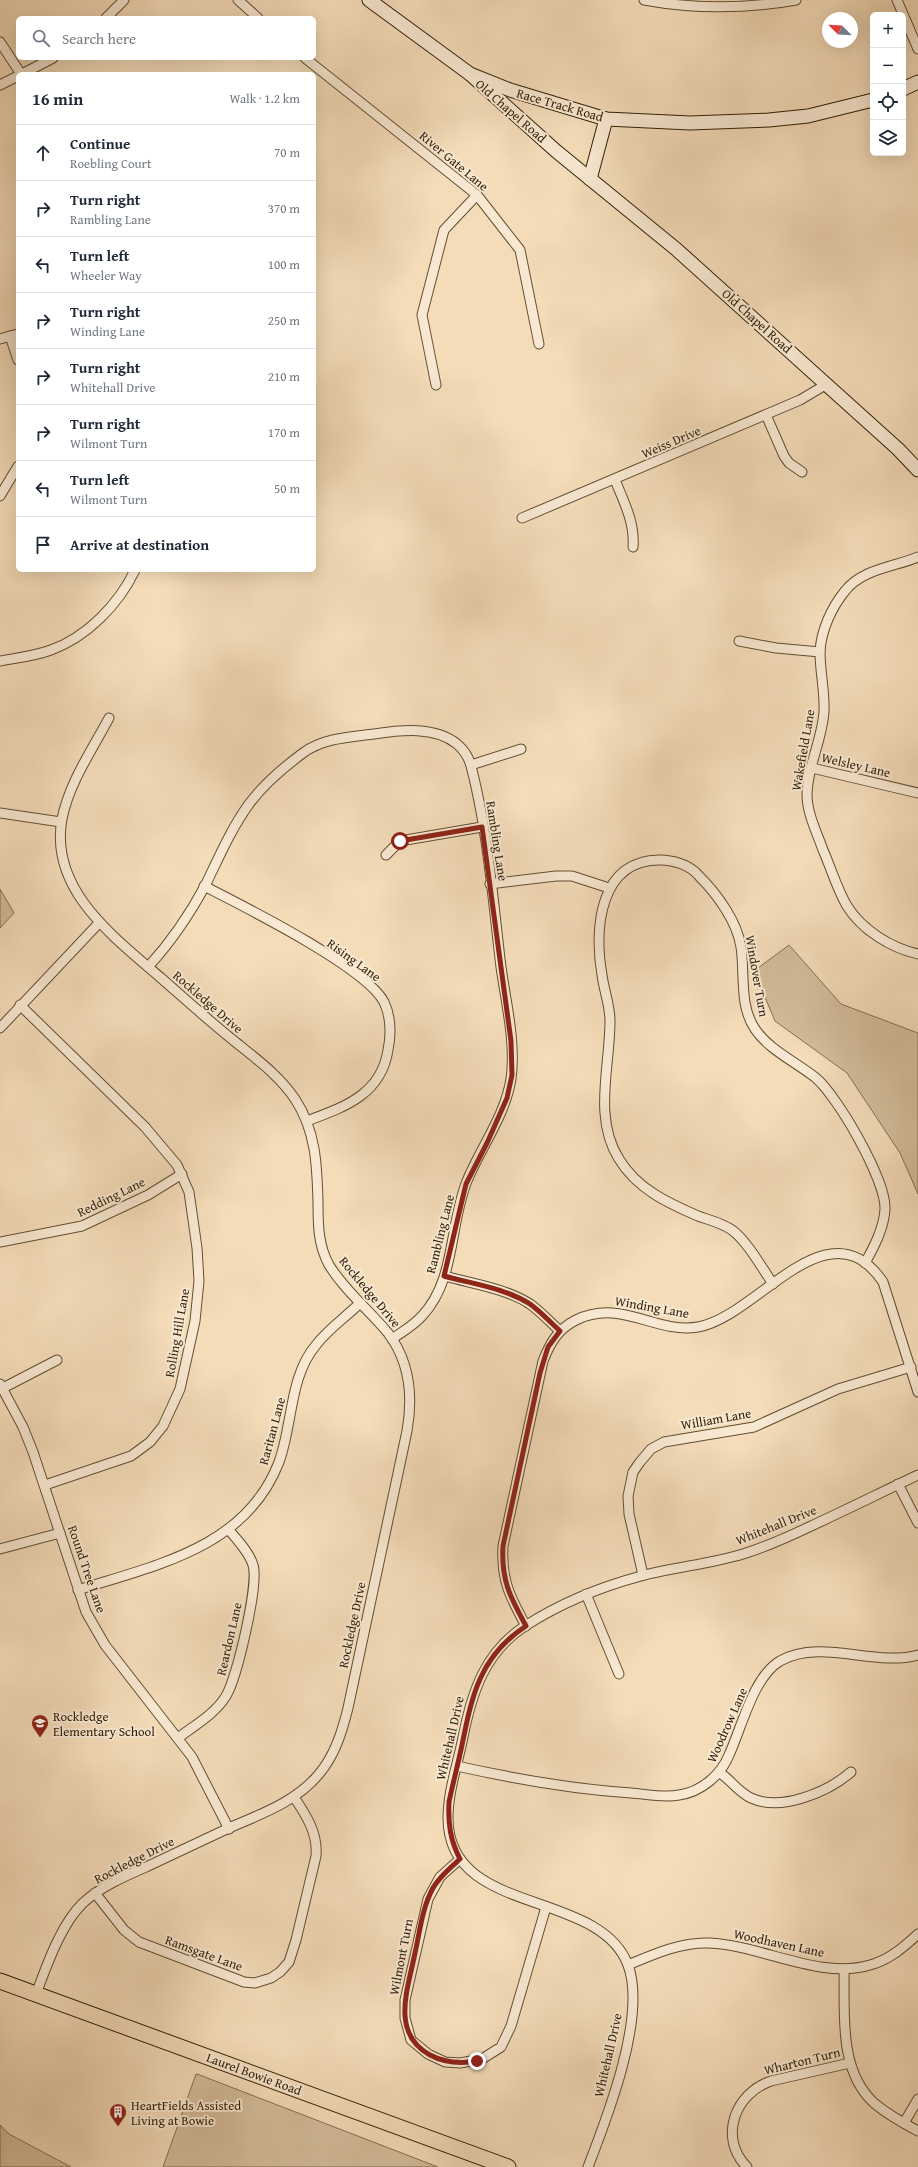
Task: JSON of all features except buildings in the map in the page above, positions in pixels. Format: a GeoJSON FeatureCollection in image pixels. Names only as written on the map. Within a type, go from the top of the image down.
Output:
{"type":"FeatureCollection","features":[{"type":"Feature","properties":{"kind":"main road","name":"Laurel Bowie Road"},"geometry":{"type":"LineString","coordinates":[[0,1981],[508,2167]]}},
{"type":"Feature","properties":{"kind":"street"},"geometry":{"type":"LineString","coordinates":[[108,16],[124,0]]}},
{"type":"Feature","properties":{"kind":"street"},"geometry":{"type":"LineString","coordinates":[[238,0],[256,16]]}},
{"type":"Feature","properties":{"kind":"street","name":"Race Track Road"},"geometry":{"type":"LineString","coordinates":[[369,0],[470,74],[510,90],[606,119],[690,123],[769,120],[808,116],[870,101]]}},
{"type":"Feature","properties":{"kind":"street"},"geometry":{"type":"LineString","coordinates":[[644,0],[667,4],[726,7],[755,6],[796,0]]}},
{"type":"Feature","properties":{"kind":"street"},"geometry":{"type":"LineString","coordinates":[[897,0],[918,49]]}},
{"type":"Feature","properties":{"kind":"street"},"geometry":{"type":"LineString","coordinates":[[0,42],[20,72]]}},
{"type":"Feature","properties":{"kind":"street"},"geometry":{"type":"LineString","coordinates":[[25,72],[49,60]]}},
{"type":"Feature","properties":{"kind":"street","name":"River Gate Lane"},"geometry":{"type":"LineString","coordinates":[[308,60],[478,195],[520,250],[539,344]]}},
{"type":"Feature","properties":{"kind":"street","name":"Old Chapel Road"},"geometry":{"type":"LineString","coordinates":[[470,74],[507,109],[676,249],[827,384],[898,449],[918,470]]}},
{"type":"Feature","properties":{"kind":"street"},"geometry":{"type":"LineString","coordinates":[[0,85],[16,77]]}},
{"type":"Feature","properties":{"kind":"street"},"geometry":{"type":"LineString","coordinates":[[906,88],[918,82]]}},
{"type":"Feature","properties":{"kind":"street"},"geometry":{"type":"LineString","coordinates":[[590,179],[606,119]]}},
{"type":"Feature","properties":{"kind":"street"},"geometry":{"type":"LineString","coordinates":[[436,385],[422,315],[444,230],[478,195]]}},
{"type":"Feature","properties":{"kind":"street"},"geometry":{"type":"LineString","coordinates":[[0,339],[14,335],[16,348]]}},
{"type":"Feature","properties":{"kind":"street","name":"Weiss Drive"},"geometry":{"type":"LineString","coordinates":[[522,518],[615,480],[800,400],[827,384]]}},
{"type":"Feature","properties":{"kind":"street"},"geometry":{"type":"LineString","coordinates":[[766,414],[784,456],[789,463],[802,472]]}},
{"type":"Feature","properties":{"kind":"street"},"geometry":{"type":"LineString","coordinates":[[0,496],[16,469]]}},
{"type":"Feature","properties":{"kind":"street"},"geometry":{"type":"LineString","coordinates":[[615,480],[630,518],[634,534],[633,547]]}},
{"type":"Feature","properties":{"kind":"street","name":"Wakefield Lane"},"geometry":{"type":"LineString","coordinates":[[918,557],[870,572],[852,584],[831,614],[825,629],[820,652],[824,702],[823,722],[807,796],[809,810],[819,839],[848,907],[870,929],[886,942],[895,948],[918,954]]}},
{"type":"Feature","properties":{"kind":"street"},"geometry":{"type":"LineString","coordinates":[[0,661],[51,650],[72,640],[97,622],[124,591],[134,572]]}},
{"type":"Feature","properties":{"kind":"street"},"geometry":{"type":"LineString","coordinates":[[739,641],[776,648],[820,652]]}},
{"type":"Feature","properties":{"kind":"street","name":"Rockledge Drive"},"geometry":{"type":"LineString","coordinates":[[36,1994],[69,1921],[83,1903],[96,1893],[134,1872],[294,1797],[311,1783],[333,1754],[342,1731],[348,1708],[410,1413],[411,1401],[408,1377],[392,1339],[336,1274],[323,1253],[318,1229],[314,1147],[307,1121],[285,1087],[264,1065],[148,967],[100,923],[80,899],[68,877],[63,856],[62,822],[70,792],[109,718]]}},
{"type":"Feature","properties":{"kind":"street","name":"Rambling Lane"},"geometry":{"type":"LineString","coordinates":[[148,967],[179,929],[204,886],[223,848],[253,799],[282,771],[315,745],[328,741],[386,732],[432,732],[458,745],[468,758],[471,765],[482,827],[490,884],[511,1041],[512,1075],[507,1098],[466,1184],[444,1276],[430,1306],[423,1315],[409,1328],[392,1339]]}},
{"type":"Feature","properties":{"kind":"street"},"geometry":{"type":"LineString","coordinates":[[471,765],[521,749]]}},
{"type":"Feature","properties":{"kind":"street","name":"Welsley Lane"},"geometry":{"type":"LineString","coordinates":[[812,768],[918,793]]}},
{"type":"Feature","properties":{"kind":"street"},"geometry":{"type":"LineString","coordinates":[[0,812],[62,822]]}},
{"type":"Feature","properties":{"kind":"street"},"geometry":{"type":"LineString","coordinates":[[386,855],[400,841],[482,827]]}},
{"type":"Feature","properties":{"kind":"street","name":"Windover Turn"},"geometry":{"type":"LineString","coordinates":[[773,1284],[734,1232],[677,1206],[643,1187],[627,1170],[613,1148],[606,1126],[605,1109],[610,1020],[599,961],[601,915],[609,888],[631,866],[643,862],[664,860],[683,864],[695,871],[716,897],[732,922],[740,942],[746,1002],[754,1027],[766,1040],[828,1089],[843,1112],[881,1187],[884,1196],[885,1213],[875,1245],[865,1263]]}},
{"type":"Feature","properties":{"kind":"street"},"geometry":{"type":"LineString","coordinates":[[490,884],[556,876],[572,876],[609,888]]}},
{"type":"Feature","properties":{"kind":"street","name":"Rising Lane"},"geometry":{"type":"LineString","coordinates":[[204,886],[254,911],[334,959],[370,985],[384,1002],[390,1034],[386,1062],[378,1078],[362,1096],[354,1102],[307,1121]]}},
{"type":"Feature","properties":{"kind":"street"},"geometry":{"type":"LineString","coordinates":[[0,1028],[20,1005],[100,923]]}},
{"type":"Feature","properties":{"kind":"street","name":"Rolling Hill Lane"},"geometry":{"type":"LineString","coordinates":[[20,1005],[145,1127],[161,1144],[182,1174],[189,1192],[196,1227],[199,1281],[198,1300],[182,1380],[170,1412],[158,1433],[137,1452],[114,1463],[45,1485]]}},
{"type":"Feature","properties":{"kind":"street","name":"Redding Lane"},"geometry":{"type":"LineString","coordinates":[[0,1242],[82,1226],[148,1195],[182,1174]]}},
{"type":"Feature","properties":{"kind":"street","name":"Winding Lane"},"geometry":{"type":"LineString","coordinates":[[526,1626],[507,1591],[503,1572],[503,1546],[540,1373],[548,1347],[560,1331],[584,1317],[611,1312],[676,1327],[698,1327],[732,1312],[804,1262],[818,1256],[837,1254],[852,1257],[865,1263],[875,1271],[883,1282],[918,1392]]}},
{"type":"Feature","properties":{"kind":"street"},"geometry":{"type":"LineString","coordinates":[[444,1276],[503,1291],[520,1298],[531,1305],[560,1331]]}},
{"type":"Feature","properties":{"kind":"street","name":"Raritan Lane"},"geometry":{"type":"LineString","coordinates":[[78,1590],[188,1554],[229,1530],[258,1502],[272,1477],[283,1449],[298,1379],[311,1352],[319,1341],[360,1303]]}},
{"type":"Feature","properties":{"kind":"street"},"geometry":{"type":"LineString","coordinates":[[1,1386],[57,1360]]}},
{"type":"Feature","properties":{"kind":"street","name":"William Lane"},"geometry":{"type":"LineString","coordinates":[[643,1575],[629,1514],[628,1496],[633,1472],[651,1449],[669,1441],[754,1427],[838,1389],[911,1367]]}},
{"type":"Feature","properties":{"kind":"street","name":"Round Tree Lane"},"geometry":{"type":"LineString","coordinates":[[1,1386],[23,1427],[45,1485],[86,1612],[105,1645],[192,1757],[229,1828]]}},
{"type":"Feature","properties":{"kind":"street","name":"Whitehall Drive"},"geometry":{"type":"LineString","coordinates":[[588,2167],[613,2098],[628,2037],[632,2000],[632,1983],[628,1965],[621,1953],[606,1935],[596,1928],[493,1886],[482,1879],[460,1859],[452,1842],[448,1818],[449,1802],[471,1702],[481,1675],[496,1651],[509,1638],[526,1626],[586,1594],[643,1575],[742,1554],[763,1547],[918,1475]]}},
{"type":"Feature","properties":{"kind":"street"},"geometry":{"type":"LineString","coordinates":[[898,1484],[918,1523]]}},
{"type":"Feature","properties":{"kind":"street","name":"Reardon Lane"},"geometry":{"type":"LineString","coordinates":[[178,1738],[208,1716],[222,1702],[230,1689],[236,1670],[254,1575],[248,1555],[229,1530]]}},
{"type":"Feature","properties":{"kind":"street"},"geometry":{"type":"LineString","coordinates":[[0,1549],[60,1533]]}},
{"type":"Feature","properties":{"kind":"street"},"geometry":{"type":"LineString","coordinates":[[586,1594],[619,1674]]}},
{"type":"Feature","properties":{"kind":"street","name":"Woodrow Lane"},"geometry":{"type":"LineString","coordinates":[[457,1766],[512,1778],[588,1790],[669,1796],[680,1795],[696,1790],[720,1773],[729,1756],[760,1682],[772,1666],[781,1661],[805,1653],[819,1652],[887,1658],[902,1658],[918,1655]]}},
{"type":"Feature","properties":{"kind":"street"},"geometry":{"type":"LineString","coordinates":[[720,1773],[752,1799],[774,1803],[800,1798],[831,1787],[851,1772]]}},
{"type":"Feature","properties":{"kind":"street","name":"Ramsgate Lane"},"geometry":{"type":"LineString","coordinates":[[96,1893],[124,1930],[139,1942],[244,1982],[255,1982],[271,1978],[283,1969],[292,1955],[316,1856],[317,1848],[312,1828],[294,1797]]}},
{"type":"Feature","properties":{"kind":"street","name":"Wilmont Turn"},"geometry":{"type":"LineString","coordinates":[[460,1859],[440,1877],[428,1899],[406,2000],[405,2018],[411,2040],[428,2054],[445,2062],[460,2063],[482,2059],[500,2047],[511,2026],[546,1907]]}},
{"type":"Feature","properties":{"kind":"street","name":"Woodhaven Lane"},"geometry":{"type":"LineString","coordinates":[[628,1965],[671,1948],[707,1943],[732,1946],[812,1965],[844,1969],[864,1967],[894,1954],[918,1934]]}},
{"type":"Feature","properties":{"kind":"street"},"geometry":{"type":"LineString","coordinates":[[844,1969],[850,2063],[866,2094],[883,2109],[918,2131]]}},
{"type":"Feature","properties":{"kind":"street","name":"Wharton Turn"},"geometry":{"type":"LineString","coordinates":[[747,2167],[738,2155],[732,2135],[736,2114],[746,2097],[754,2089],[766,2083],[850,2063]]}},
{"type":"Feature","properties":{"kind":"street"},"geometry":{"type":"LineString","coordinates":[[904,2123],[918,2099]]}},
{"type":"Feature","properties":{"kind":"shaded area"},"geometry":{"type":"Polygon","coordinates":[[[0,889],[14,913],[0,928],[0,889]]]}},
{"type":"Feature","properties":{"kind":"shaded area"},"geometry":{"type":"Polygon","coordinates":[[[789,945],[841,1004],[918,1033],[918,1194],[900,1153],[847,1073],[775,1021],[754,971],[789,945]]]}},
{"type":"Feature","properties":{"kind":"shaded area"},"geometry":{"type":"Polygon","coordinates":[[[197,2074],[438,2167],[163,2167],[197,2074]]]}},
{"type":"Feature","properties":{"kind":"shaded area"},"geometry":{"type":"Polygon","coordinates":[[[0,2125],[9,2134],[71,2167],[0,2167],[0,2125]]]}},
{"type":"Feature","properties":{"kind":"place","name":"Rockledge Elementary School"},"geometry":{"type":"Point","coordinates":[40,1738]}},
{"type":"Feature","properties":{"kind":"place","name":"HeartFields Assisted Living at Bowie"},"geometry":{"type":"Point","coordinates":[118,2127]}},
{"type":"Feature","properties":{"kind":"route"},"geometry":{"type":"LineString","coordinates":[[400,841],[426,835],[482,827],[511,1041],[512,1075],[507,1098],[487,1143],[474,1165],[466,1184],[454,1229],[448,1264],[444,1276],[503,1291],[520,1298],[542,1314],[560,1331],[548,1347],[543,1361],[503,1546],[503,1572],[507,1591],[526,1626],[516,1632],[496,1651],[485,1666],[476,1685],[449,1802],[449,1830],[452,1842],[460,1859],[440,1877],[428,1899],[406,2000],[405,2018],[408,2033],[414,2043],[428,2054],[445,2062],[460,2063],[477,2061]]}}]}
